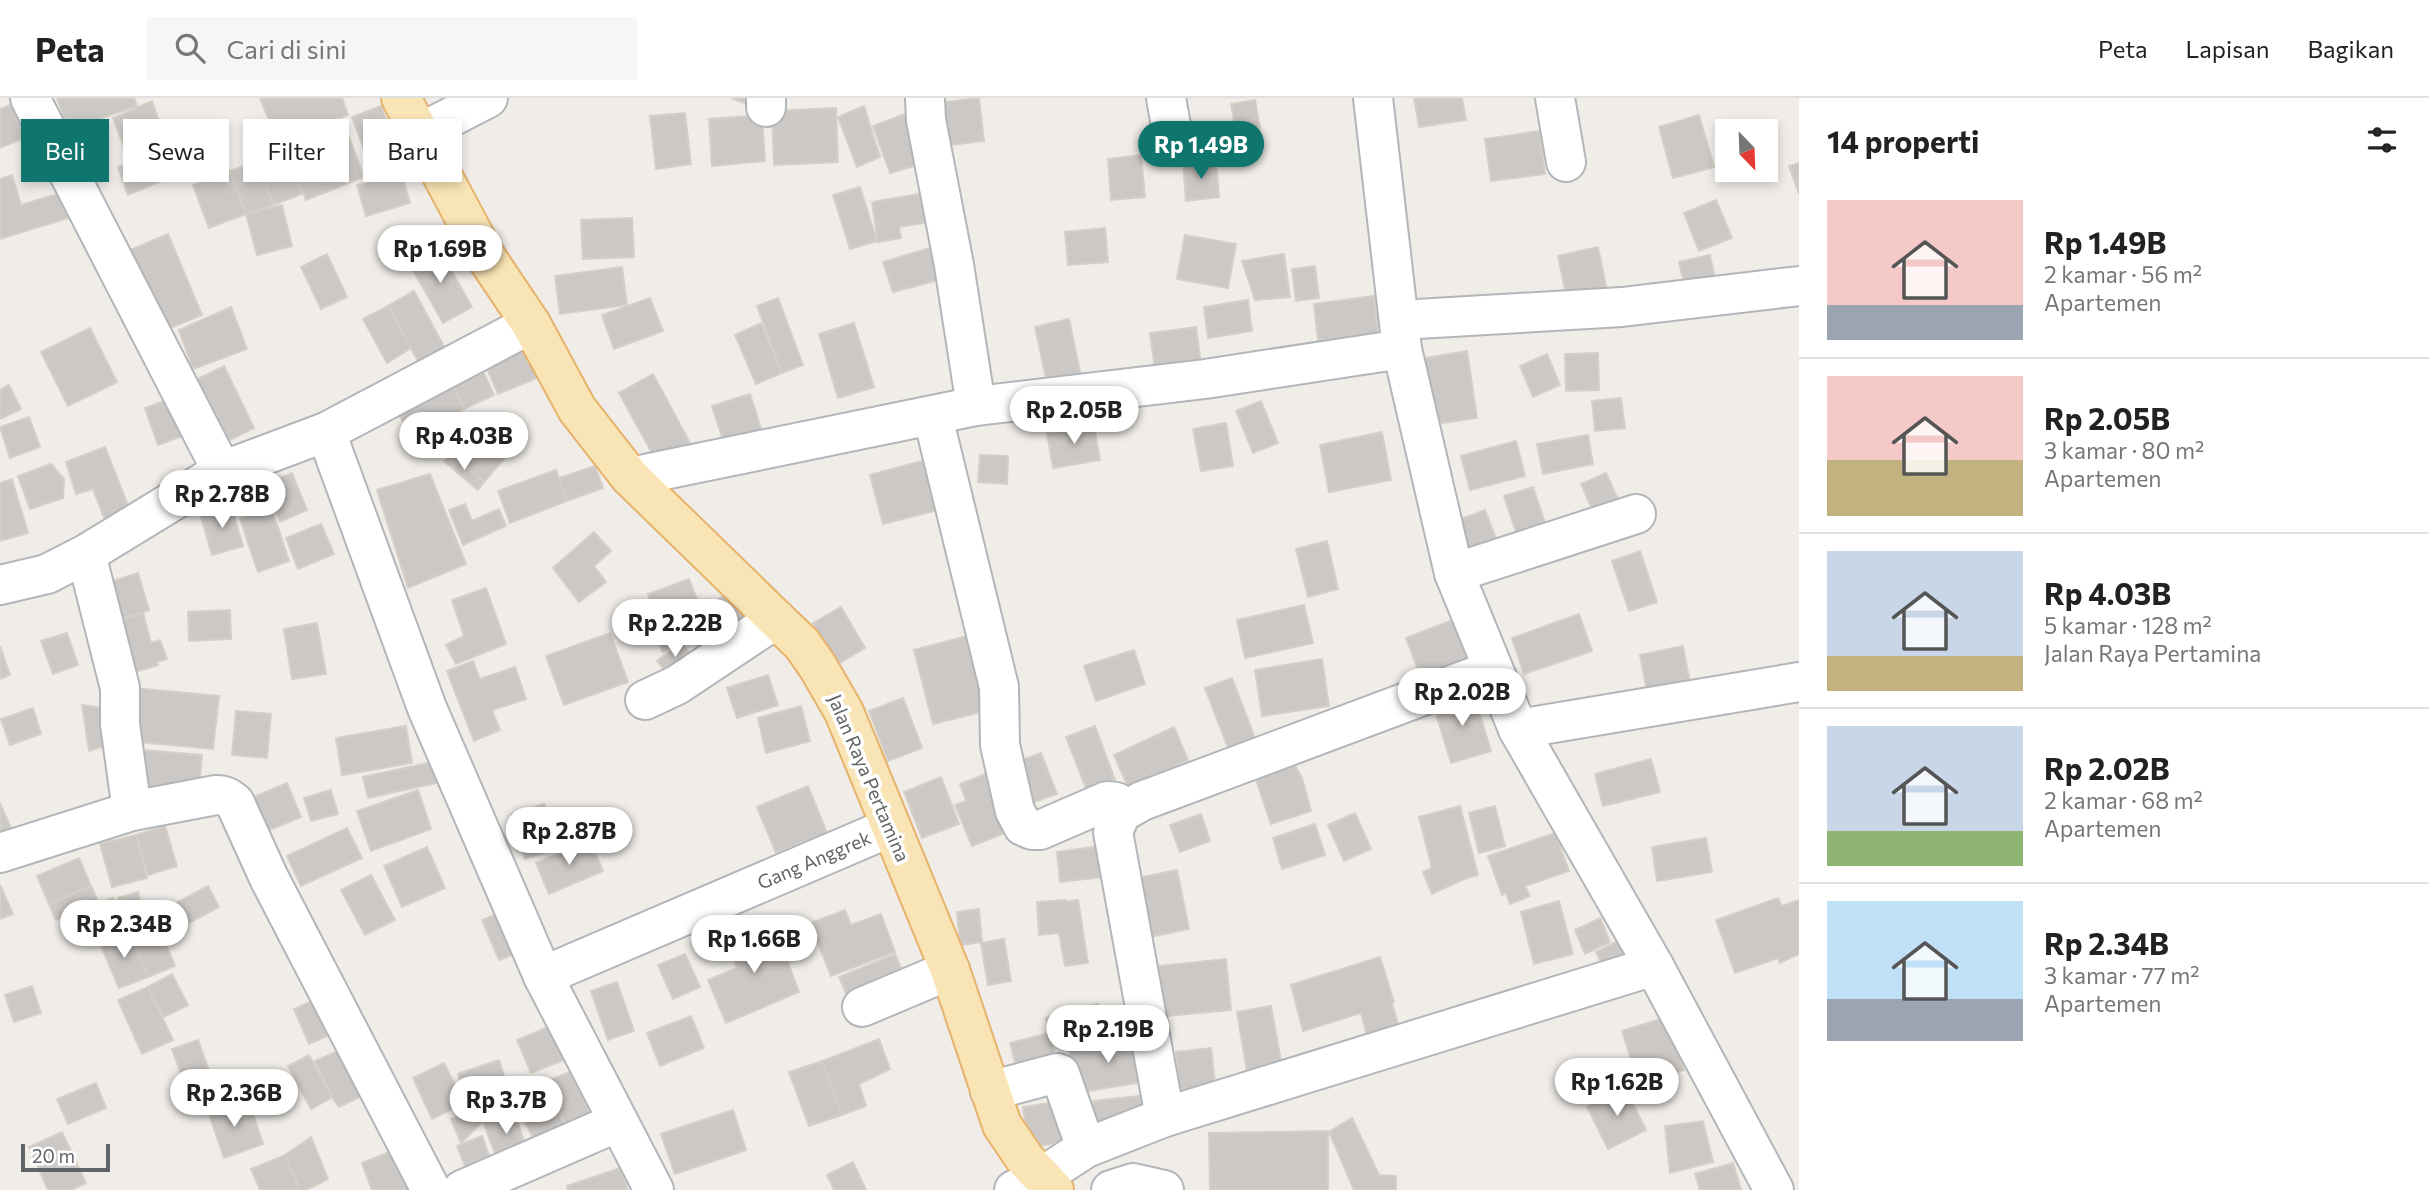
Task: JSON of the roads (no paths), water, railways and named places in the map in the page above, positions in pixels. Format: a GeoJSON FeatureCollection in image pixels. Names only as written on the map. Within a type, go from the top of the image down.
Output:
{"type":"FeatureCollection","features":[{"type":"Feature","properties":{"kind":"main road","name":"Jalan Raya Pertamina"},"geometry":{"type":"LineString","coordinates":[[401,98],[412,119]]}},
{"type":"Feature","properties":{"kind":"main road","name":"Jalan Raya Pertamina"},"geometry":{"type":"LineString","coordinates":[[446,182],[484,254],[531,324],[577,409],[630,477],[807,652],[844,712],[950,970],[1002,1125],[1025,1159],[1037,1185]]}},
{"type":"Feature","properties":{"kind":"street"},"geometry":{"type":"LineString","coordinates":[[30,98],[222,471]]}},
{"type":"Feature","properties":{"kind":"street"},"geometry":{"type":"LineString","coordinates":[[447,119],[488,98]]}},
{"type":"Feature","properties":{"kind":"street"},"geometry":{"type":"LineString","coordinates":[[925,98],[926,120],[954,265],[976,406]]}},
{"type":"Feature","properties":{"kind":"street"},"geometry":{"type":"LineString","coordinates":[[1373,98],[1401,334],[1454,573],[1518,729],[1654,966],[1774,1190]]}},
{"type":"Feature","properties":{"kind":"street"},"geometry":{"type":"LineString","coordinates":[[1556,98],[1566,162]]}},
{"type":"Feature","properties":{"kind":"street"},"geometry":{"type":"LineString","coordinates":[[630,477],[976,406],[1205,379],[1401,334],[1799,286]]}},
{"type":"Feature","properties":{"kind":"street"},"geometry":{"type":"LineString","coordinates":[[0,585],[47,574],[86,554],[222,471],[326,432],[531,324]]}},
{"type":"Feature","properties":{"kind":"street"},"geometry":{"type":"LineString","coordinates":[[933,416],[999,687],[1000,745],[1015,811],[1023,826],[1032,831],[1107,801],[1116,802],[1122,813]]}},
{"type":"Feature","properties":{"kind":"street"},"geometry":{"type":"LineString","coordinates":[[326,432],[427,708],[543,976],[654,1190]]}},
{"type":"Feature","properties":{"kind":"street"},"geometry":{"type":"LineString","coordinates":[[1454,573],[1636,514]]}},
{"type":"Feature","properties":{"kind":"street"},"geometry":{"type":"LineString","coordinates":[[86,554],[120,688],[120,724],[132,811]]}},
{"type":"Feature","properties":{"kind":"street"},"geometry":{"type":"LineString","coordinates":[[645,700],[677,685],[776,619]]}},
{"type":"Feature","properties":{"kind":"street"},"geometry":{"type":"LineString","coordinates":[[1165,1117],[1113,832],[1122,813],[1142,801],[1492,670]]}},
{"type":"Feature","properties":{"kind":"street"},"geometry":{"type":"LineString","coordinates":[[1518,729],[1799,682]]}},
{"type":"Feature","properties":{"kind":"street"},"geometry":{"type":"LineString","coordinates":[[0,853],[132,811],[216,795],[224,795],[235,803],[269,878],[431,1190]]}},
{"type":"Feature","properties":{"kind":"street","name":"Gang Anggrek"},"geometry":{"type":"LineString","coordinates":[[543,976],[891,827]]}},
{"type":"Feature","properties":{"kind":"street"},"geometry":{"type":"LineString","coordinates":[[1037,1185],[1086,1148],[1165,1117],[1654,966]]}},
{"type":"Feature","properties":{"kind":"street"},"geometry":{"type":"LineString","coordinates":[[862,1007],[950,970]]}},
{"type":"Feature","properties":{"kind":"street"},"geometry":{"type":"LineString","coordinates":[[990,1091],[1060,1074],[1086,1148]]}},
{"type":"Feature","properties":{"kind":"street"},"geometry":{"type":"LineString","coordinates":[[462,1190],[618,1122]]}},
{"type":"Feature","properties":{"kind":"street"},"geometry":{"type":"LineString","coordinates":[[1111,1190],[1133,1182],[1164,1190]]}}]}
